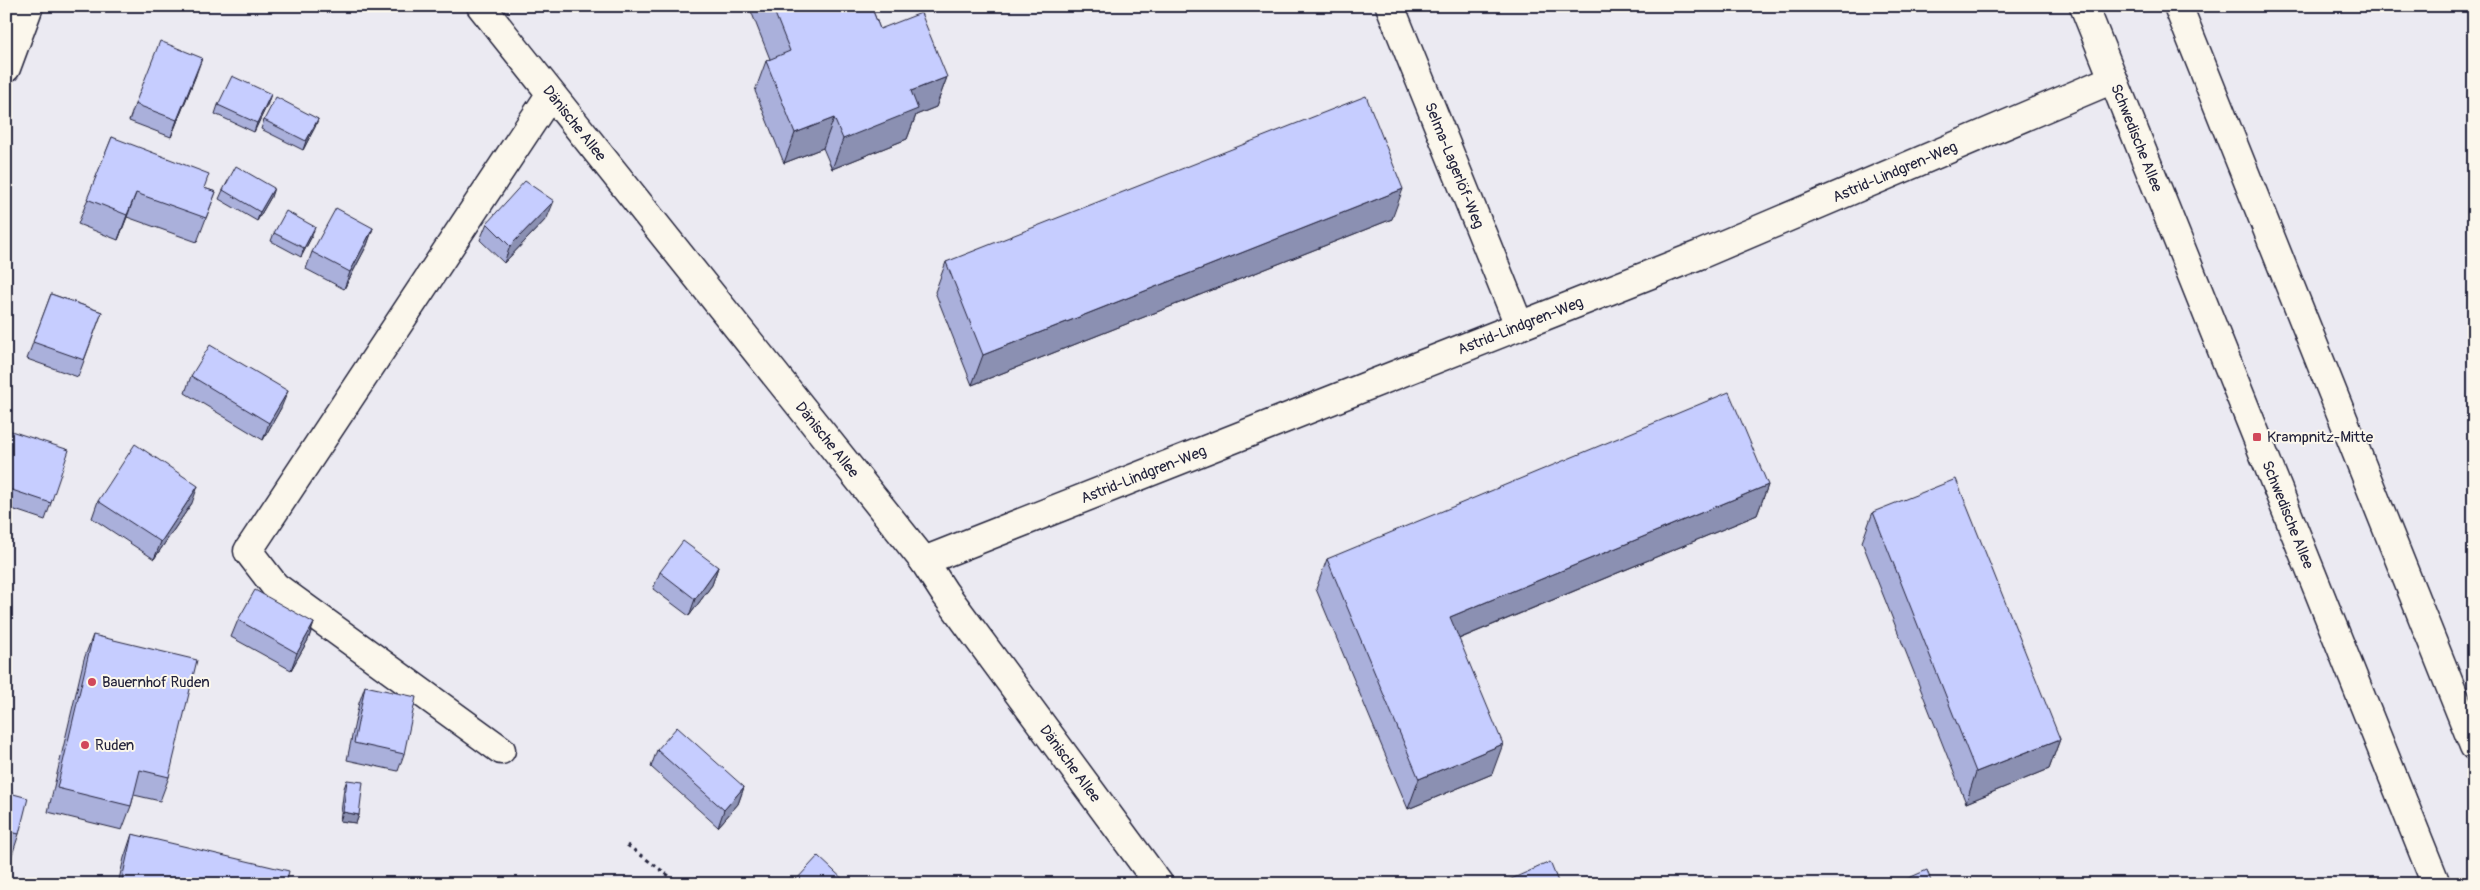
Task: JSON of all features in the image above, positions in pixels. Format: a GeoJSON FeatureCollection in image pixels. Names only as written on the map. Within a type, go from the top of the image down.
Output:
{"type":"FeatureCollection","features":[{"type":"Feature","properties":{"kind":"street"},"geometry":{"type":"LineString","coordinates":[[6,68],[29,6]]}},
{"type":"Feature","properties":{"kind":"street","name":"Dänische Allee"},"geometry":{"type":"LineString","coordinates":[[480,6],[924,561],[944,592],[1159,884]]}},
{"type":"Feature","properties":{"kind":"street","name":"Selma-Lagerlöf-Weg"},"geometry":{"type":"LineString","coordinates":[[1390,6],[1519,325]]}},
{"type":"Feature","properties":{"kind":"street","name":"Schwedische Allee"},"geometry":{"type":"LineString","coordinates":[[2084,6],[2436,884]]}},
{"type":"Feature","properties":{"kind":"street"},"geometry":{"type":"LineString","coordinates":[[2178,6],[2474,746]]}},
{"type":"Feature","properties":{"kind":"street","name":"Astrid-Lindgren-Weg"},"geometry":{"type":"LineString","coordinates":[[924,561],[1699,255],[2113,80]]}},
{"type":"Feature","properties":{"kind":"street"},"geometry":{"type":"LineString","coordinates":[[501,750],[275,586],[248,551],[550,95]]}},
{"type":"Feature","properties":{"kind":"path"},"geometry":{"type":"LineString","coordinates":[[627,845],[680,884]]}},
{"type":"Feature","properties":{"kind":"building"},"geometry":{"type":"Polygon","coordinates":[[[772,6],[871,6],[880,29],[921,13],[947,77],[911,91],[918,109],[843,139],[834,118],[795,133],[766,61],[790,51],[772,6]]]}},
{"type":"Feature","properties":{"kind":"building"},"geometry":{"type":"Polygon","coordinates":[[[160,41],[202,58],[177,120],[135,104],[160,41]]]}},
{"type":"Feature","properties":{"kind":"building"},"geometry":{"type":"Polygon","coordinates":[[[232,76],[271,94],[257,123],[218,105],[232,76]]]}},
{"type":"Feature","properties":{"kind":"building"},"geometry":{"type":"Polygon","coordinates":[[[1366,96],[1403,189],[983,355],[946,262],[1366,96]]]}},
{"type":"Feature","properties":{"kind":"building"},"geometry":{"type":"Polygon","coordinates":[[[276,97],[318,119],[306,141],[264,120],[276,97]]]}},
{"type":"Feature","properties":{"kind":"building"},"geometry":{"type":"Polygon","coordinates":[[[112,137],[209,174],[204,188],[216,192],[206,218],[136,193],[127,215],[87,199],[112,137]]]}},
{"type":"Feature","properties":{"kind":"building"},"geometry":{"type":"Polygon","coordinates":[[[236,166],[274,188],[260,212],[223,190],[236,166]]]}},
{"type":"Feature","properties":{"kind":"building"},"geometry":{"type":"Polygon","coordinates":[[[525,181],[554,201],[510,246],[487,223],[525,181]]]}},
{"type":"Feature","properties":{"kind":"building"},"geometry":{"type":"Polygon","coordinates":[[[336,208],[373,228],[350,272],[312,252],[336,208]]]}},
{"type":"Feature","properties":{"kind":"building"},"geometry":{"type":"Polygon","coordinates":[[[286,211],[315,227],[304,248],[274,233],[286,211]]]}},
{"type":"Feature","properties":{"kind":"building"},"geometry":{"type":"Polygon","coordinates":[[[51,294],[102,312],[84,360],[33,342],[51,294]]]}},
{"type":"Feature","properties":{"kind":"building"},"geometry":{"type":"Polygon","coordinates":[[[210,345],[288,391],[269,423],[191,376],[210,345]]]}},
{"type":"Feature","properties":{"kind":"building"},"geometry":{"type":"Polygon","coordinates":[[[1729,392],[1768,485],[1450,617],[1503,744],[1419,779],[1327,559],[1729,392]]]}},
{"type":"Feature","properties":{"kind":"building"},"geometry":{"type":"Polygon","coordinates":[[[8,430],[69,450],[51,503],[6,488],[6,434],[8,430]]]}},
{"type":"Feature","properties":{"kind":"building"},"geometry":{"type":"Polygon","coordinates":[[[135,444],[198,486],[161,542],[98,501],[135,444]]]}},
{"type":"Feature","properties":{"kind":"building"},"geometry":{"type":"Polygon","coordinates":[[[1956,479],[2060,739],[1976,772],[1873,512],[1956,479]]]}},
{"type":"Feature","properties":{"kind":"building"},"geometry":{"type":"Polygon","coordinates":[[[683,541],[718,567],[695,599],[660,572],[683,541]]]}},
{"type":"Feature","properties":{"kind":"building"},"geometry":{"type":"Polygon","coordinates":[[[255,590],[314,623],[297,653],[238,620],[255,590]]]}},
{"type":"Feature","properties":{"kind":"building"},"geometry":{"type":"Polygon","coordinates":[[[93,635],[197,660],[169,777],[140,770],[131,806],[57,788],[93,635]]]}},
{"type":"Feature","properties":{"kind":"building"},"geometry":{"type":"Polygon","coordinates":[[[365,686],[416,697],[404,754],[354,743],[365,686]]]}},
{"type":"Feature","properties":{"kind":"building"},"geometry":{"type":"Polygon","coordinates":[[[677,727],[744,787],[724,810],[657,750],[677,727]]]}},
{"type":"Feature","properties":{"kind":"building"},"geometry":{"type":"Polygon","coordinates":[[[347,780],[363,782],[359,815],[343,812],[347,780]]]}},
{"type":"Feature","properties":{"kind":"building"},"geometry":{"type":"Polygon","coordinates":[[[6,792],[28,798],[19,834],[6,831],[6,792]]]}},
{"type":"Feature","properties":{"kind":"building"},"geometry":{"type":"Polygon","coordinates":[[[132,834],[289,871],[286,884],[121,884],[132,834]]]}},
{"type":"Feature","properties":{"kind":"building"},"geometry":{"type":"Polygon","coordinates":[[[818,856],[848,884],[801,884],[797,879],[818,856]]]}},
{"type":"Feature","properties":{"kind":"building"},"geometry":{"type":"Polygon","coordinates":[[[1550,862],[1559,884],[1500,884],[1550,862]]]}},
{"type":"Feature","properties":{"kind":"building"},"geometry":{"type":"Polygon","coordinates":[[[1927,870],[1932,884],[1895,884],[1927,870]]]}},
{"type":"Feature","properties":{"kind":"place","name":"Krampnitz-Mitte"},"geometry":{"type":"Point","coordinates":[2257,437]}},
{"type":"Feature","properties":{"kind":"place","name":"Bauernhof Ruden"},"geometry":{"type":"Point","coordinates":[92,682]}},
{"type":"Feature","properties":{"kind":"place","name":"Ruden"},"geometry":{"type":"Point","coordinates":[85,745]}}]}
